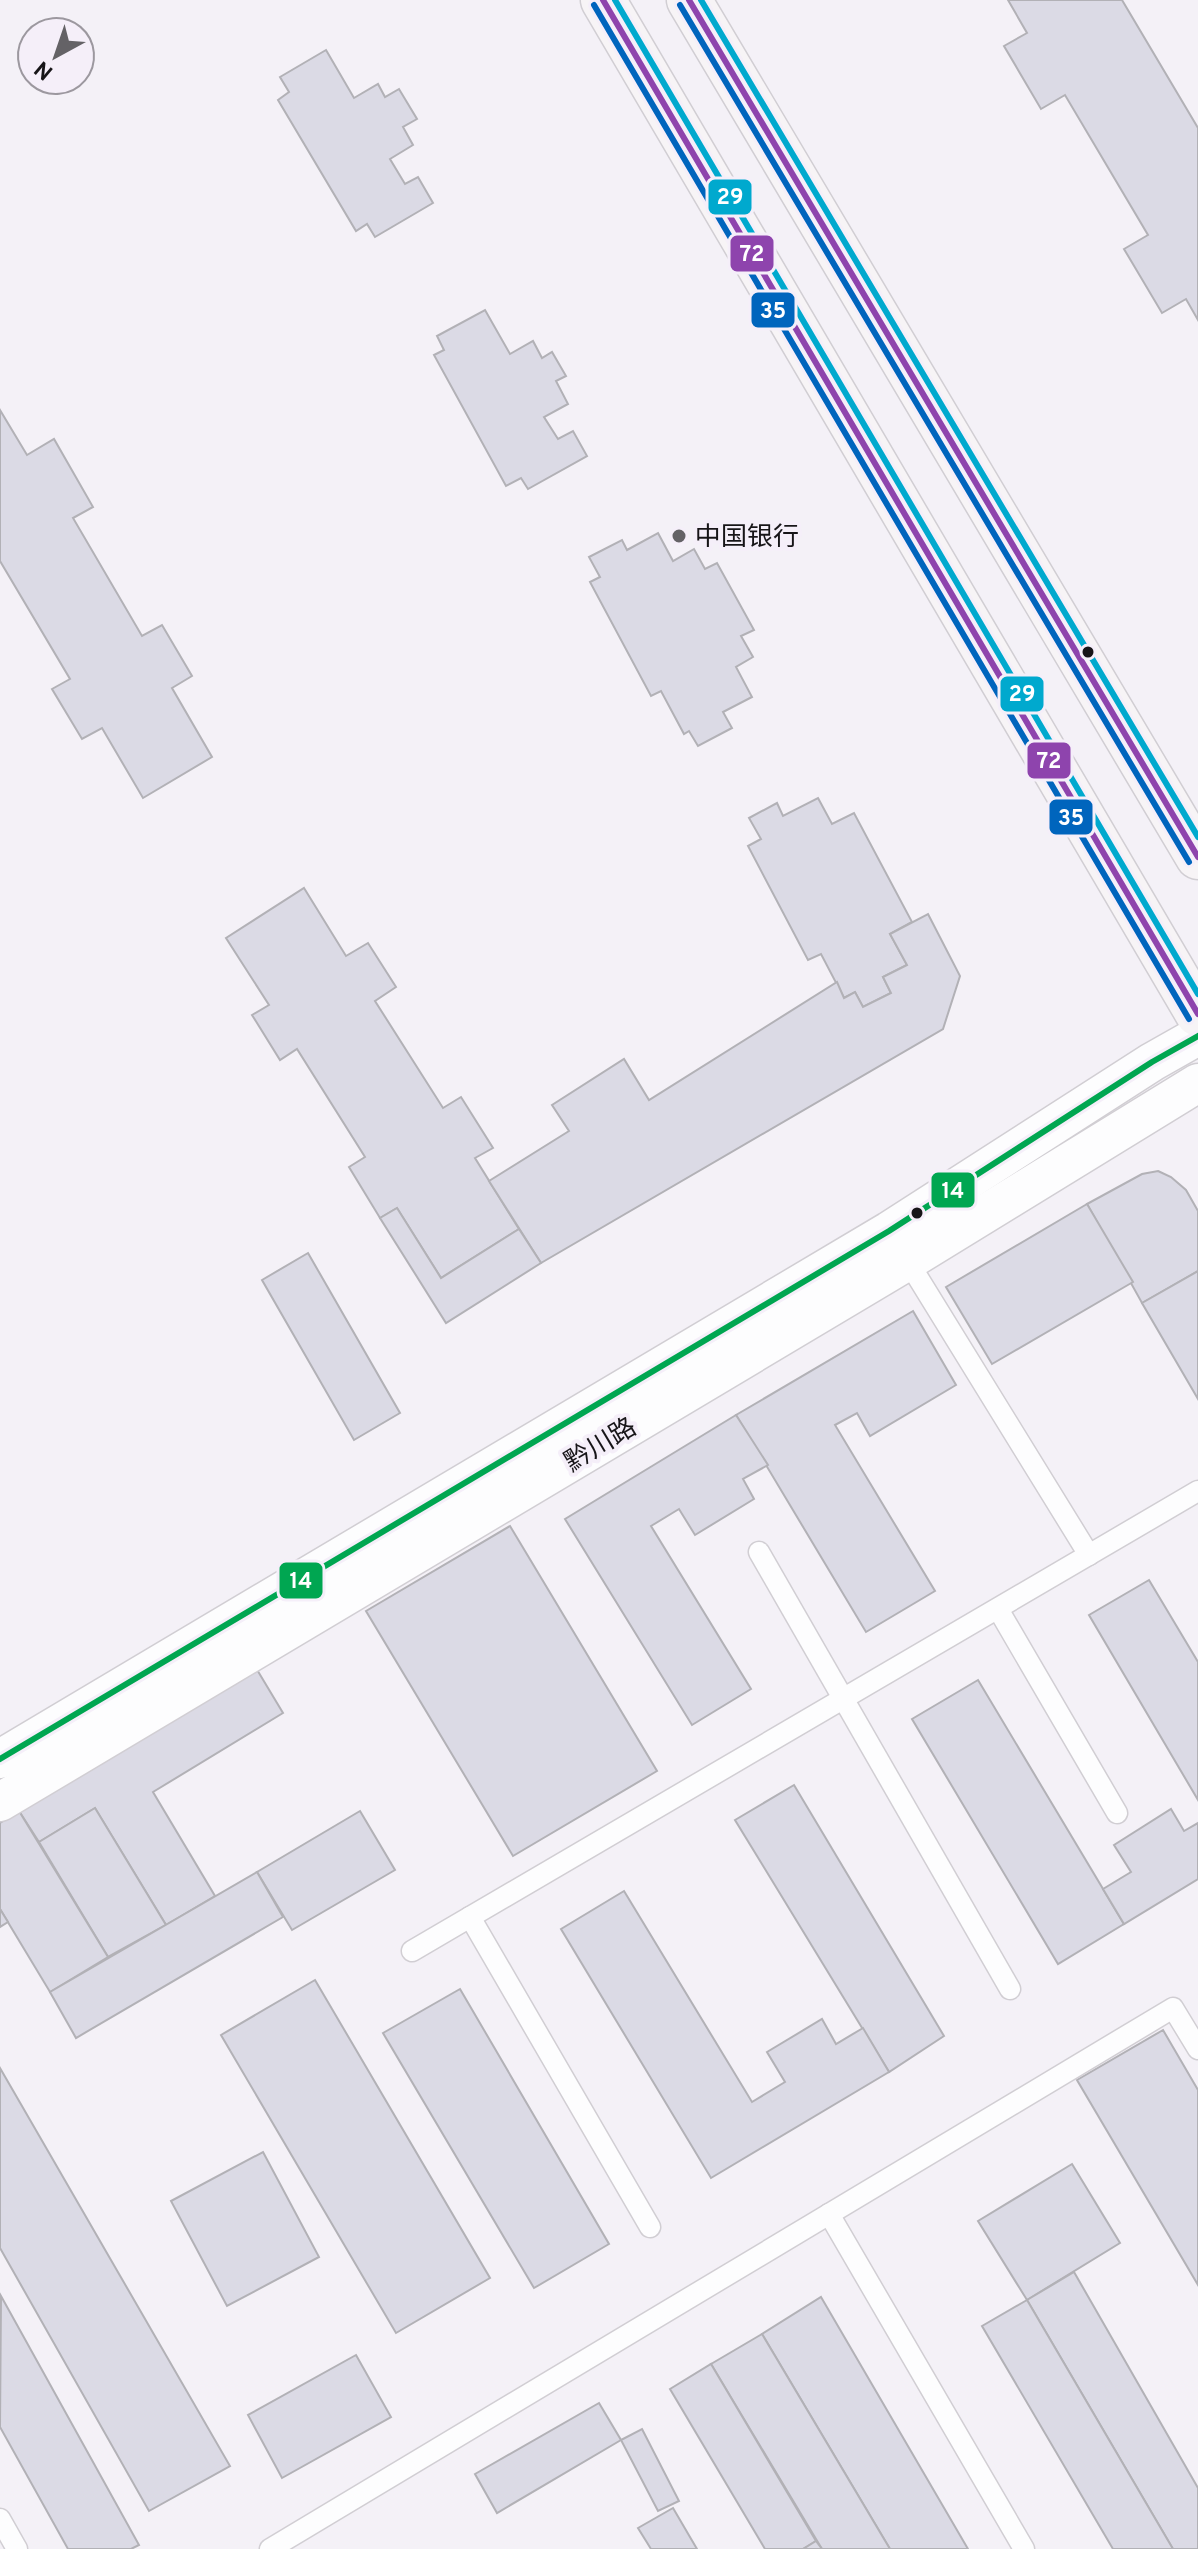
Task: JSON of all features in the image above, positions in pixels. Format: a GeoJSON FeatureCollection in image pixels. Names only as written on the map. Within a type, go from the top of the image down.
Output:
{"type":"FeatureCollection","features":[{"type":"Feature","properties":{"kind":"main road"},"geometry":{"type":"LineString","coordinates":[[603,0],[1198,1014]]}},
{"type":"Feature","properties":{"kind":"main road"},"geometry":{"type":"LineString","coordinates":[[689,0],[1198,857]]}},
{"type":"Feature","properties":{"kind":"street","name":"黔川路"},"geometry":{"type":"LineString","coordinates":[[0,1802],[898,1246],[1152,1062],[1198,1036]]}},
{"type":"Feature","properties":{"kind":"street","name":"黔川路"},"geometry":{"type":"LineString","coordinates":[[0,1759],[898,1246],[1198,1083]]}},
{"type":"Feature","properties":{"kind":"lane"},"geometry":{"type":"LineString","coordinates":[[898,1246],[1089,1555]]}},
{"type":"Feature","properties":{"kind":"lane"},"geometry":{"type":"LineString","coordinates":[[412,1951],[1198,1491]]}},
{"type":"Feature","properties":{"kind":"lane"},"geometry":{"type":"LineString","coordinates":[[759,1552],[1010,1989]]}},
{"type":"Feature","properties":{"kind":"lane"},"geometry":{"type":"LineString","coordinates":[[998,1609],[1117,1813]]}},
{"type":"Feature","properties":{"kind":"lane"},"geometry":{"type":"LineString","coordinates":[[470,1917],[650,2227]]}},
{"type":"Feature","properties":{"kind":"lane"},"geometry":{"type":"LineString","coordinates":[[270,2549],[1173,2008],[1198,2049]]}},
{"type":"Feature","properties":{"kind":"lane"},"geometry":{"type":"LineString","coordinates":[[829,2214],[1024,2549]]}},
{"type":"Feature","properties":{"kind":"lane"},"geometry":{"type":"LineString","coordinates":[[0,2519],[17,2549]]}},
{"type":"Feature","properties":{"kind":"building"},"geometry":{"type":"Polygon","coordinates":[[[1008,0],[1122,0],[1198,128],[1198,320],[1186,299],[1162,313],[1124,249],[1148,235],[1065,95],[1041,109],[1004,46],[1027,33],[1008,0]]]}},
{"type":"Feature","properties":{"kind":"building"},"geometry":{"type":"Polygon","coordinates":[[[326,50],[354,98],[378,84],[385,97],[399,89],[417,119],[403,127],[413,145],[390,159],[405,184],[418,177],[433,203],[375,237],[367,224],[356,231],[278,100],[289,92],[280,77],[326,50]]]}},
{"type":"Feature","properties":{"kind":"building"},"geometry":{"type":"Polygon","coordinates":[[[485,310],[510,354],[533,341],[542,358],[552,352],[566,376],[556,381],[568,404],[544,417],[558,439],[573,431],[587,456],[528,489],[521,478],[506,486],[434,355],[444,350],[437,336],[485,310]]]}},
{"type":"Feature","properties":{"kind":"building"},"geometry":{"type":"Polygon","coordinates":[[[0,410],[27,455],[54,439],[93,507],[73,518],[142,636],[162,625],[192,676],[172,688],[212,757],[143,798],[102,728],[82,739],[52,689],[70,679],[0,561],[0,410]]]}},
{"type":"Feature","properties":{"kind":"building"},"geometry":{"type":"Polygon","coordinates":[[[658,533],[673,561],[694,549],[705,569],[717,563],[754,630],[741,636],[753,657],[736,667],[752,697],[723,712],[732,728],[698,746],[689,731],[684,734],[661,691],[651,696],[590,582],[600,577],[589,557],[622,540],[627,550],[658,533]]]}},
{"type":"Feature","properties":{"kind":"building"},"geometry":{"type":"Polygon","coordinates":[[[818,798],[832,824],[854,813],[912,922],[890,934],[907,965],[883,977],[891,993],[863,1007],[855,992],[844,998],[821,954],[808,960],[748,846],[761,839],[749,818],[777,803],[783,816],[818,798]]]}},
{"type":"Feature","properties":{"kind":"building"},"geometry":{"type":"Polygon","coordinates":[[[304,888],[346,956],[368,943],[396,987],[375,1001],[443,1108],[461,1097],[493,1148],[475,1158],[519,1229],[441,1278],[397,1208],[380,1218],[349,1167],[365,1157],[297,1049],[280,1060],[252,1015],[269,1005],[226,938],[304,888]]]}},
{"type":"Feature","properties":{"kind":"building"},"geometry":{"type":"Polygon","coordinates":[[[928,914],[960,976],[943,1029],[541,1263],[489,1181],[569,1131],[552,1105],[624,1059],[649,1100],[837,982],[844,998],[855,992],[863,1007],[891,993],[883,977],[907,965],[890,934],[928,914]]]}},
{"type":"Feature","properties":{"kind":"building"},"geometry":{"type":"Polygon","coordinates":[[[1158,1171],[1186,1190],[1198,1211],[1198,1271],[1142,1303],[1087,1204],[1142,1174],[1158,1171]]]}},
{"type":"Feature","properties":{"kind":"building"},"geometry":{"type":"Polygon","coordinates":[[[1087,1204],[1133,1282],[992,1364],[946,1287],[1087,1204]]]}},
{"type":"Feature","properties":{"kind":"building"},"geometry":{"type":"Polygon","coordinates":[[[397,1208],[441,1278],[519,1229],[541,1263],[446,1323],[380,1218],[397,1208]]]}},
{"type":"Feature","properties":{"kind":"building"},"geometry":{"type":"Polygon","coordinates":[[[308,1253],[400,1413],[354,1440],[262,1280],[308,1253]]]}},
{"type":"Feature","properties":{"kind":"building"},"geometry":{"type":"Polygon","coordinates":[[[1198,1271],[1198,1399],[1142,1303],[1198,1271]]]}},
{"type":"Feature","properties":{"kind":"building"},"geometry":{"type":"Polygon","coordinates":[[[913,1311],[956,1385],[870,1436],[857,1413],[835,1425],[935,1591],[866,1632],[736,1415],[913,1311]]]}},
{"type":"Feature","properties":{"kind":"building"},"geometry":{"type":"Polygon","coordinates":[[[736,1415],[768,1465],[743,1479],[754,1499],[695,1535],[679,1509],[651,1526],[751,1689],[692,1725],[565,1519],[736,1415]]]}},
{"type":"Feature","properties":{"kind":"building"},"geometry":{"type":"Polygon","coordinates":[[[510,1526],[657,1771],[513,1856],[366,1611],[510,1526]]]}},
{"type":"Feature","properties":{"kind":"building"},"geometry":{"type":"Polygon","coordinates":[[[1149,1580],[1198,1662],[1198,1800],[1089,1615],[1149,1580]]]}},
{"type":"Feature","properties":{"kind":"building"},"geometry":{"type":"Polygon","coordinates":[[[256,1668],[283,1713],[153,1792],[215,1896],[166,1925],[95,1808],[39,1842],[19,1811],[256,1668]]]}},
{"type":"Feature","properties":{"kind":"building"},"geometry":{"type":"Polygon","coordinates":[[[978,1680],[1124,1924],[1058,1964],[912,1719],[978,1680]]]}},
{"type":"Feature","properties":{"kind":"building"},"geometry":{"type":"Polygon","coordinates":[[[794,1785],[944,2036],[889,2072],[735,1820],[794,1785]]]}},
{"type":"Feature","properties":{"kind":"building"},"geometry":{"type":"Polygon","coordinates":[[[95,1808],[166,1925],[108,1957],[39,1842],[95,1808]]]}},
{"type":"Feature","properties":{"kind":"building"},"geometry":{"type":"Polygon","coordinates":[[[1171,1809],[1184,1831],[1198,1823],[1198,1879],[1124,1924],[1103,1889],[1131,1872],[1114,1845],[1171,1809]]]}},
{"type":"Feature","properties":{"kind":"building"},"geometry":{"type":"Polygon","coordinates":[[[19,1811],[108,1957],[50,1992],[0,1909],[0,1823],[19,1811]]]}},
{"type":"Feature","properties":{"kind":"building"},"geometry":{"type":"Polygon","coordinates":[[[360,1811],[395,1870],[292,1930],[257,1872],[360,1811]]]}},
{"type":"Feature","properties":{"kind":"building"},"geometry":{"type":"Polygon","coordinates":[[[257,1872],[283,1917],[76,2038],[50,1992],[257,1872]]]}},
{"type":"Feature","properties":{"kind":"building"},"geometry":{"type":"Polygon","coordinates":[[[624,1891],[752,2102],[785,2082],[767,2052],[822,2019],[836,2044],[863,2028],[889,2072],[711,2178],[561,1929],[624,1891]]]}},
{"type":"Feature","properties":{"kind":"building"},"geometry":{"type":"Polygon","coordinates":[[[0,1909],[8,1922],[0,1927],[0,1909]]]}},
{"type":"Feature","properties":{"kind":"building"},"geometry":{"type":"Polygon","coordinates":[[[315,1980],[490,2278],[396,2333],[221,2035],[315,1980]]]}},
{"type":"Feature","properties":{"kind":"building"},"geometry":{"type":"Polygon","coordinates":[[[460,1989],[609,2244],[534,2288],[383,2033],[460,1989]]]}},
{"type":"Feature","properties":{"kind":"building"},"geometry":{"type":"Polygon","coordinates":[[[1163,2030],[1198,2090],[1198,2285],[1077,2080],[1163,2030]]]}},
{"type":"Feature","properties":{"kind":"building"},"geometry":{"type":"Polygon","coordinates":[[[0,2068],[230,2466],[149,2511],[0,2248],[0,2068]]]}},
{"type":"Feature","properties":{"kind":"building"},"geometry":{"type":"Polygon","coordinates":[[[263,2152],[319,2257],[227,2306],[171,2201],[263,2152]]]}},
{"type":"Feature","properties":{"kind":"building"},"geometry":{"type":"Polygon","coordinates":[[[1072,2164],[1120,2243],[1027,2300],[978,2221],[1072,2164]]]}},
{"type":"Feature","properties":{"kind":"building"},"geometry":{"type":"Polygon","coordinates":[[[1074,2272],[1198,2488],[1198,2549],[1173,2549],[1027,2300],[1074,2272]]]}},
{"type":"Feature","properties":{"kind":"building"},"geometry":{"type":"Polygon","coordinates":[[[1,2296],[139,2545],[131,2549],[68,2549],[0,2427],[1,2296]]]}},
{"type":"Feature","properties":{"kind":"building"},"geometry":{"type":"Polygon","coordinates":[[[821,2297],[968,2549],[890,2549],[762,2334],[821,2297]]]}},
{"type":"Feature","properties":{"kind":"building"},"geometry":{"type":"Polygon","coordinates":[[[1027,2300],[1173,2549],[1113,2549],[982,2326],[1027,2300]]]}},
{"type":"Feature","properties":{"kind":"building"},"geometry":{"type":"Polygon","coordinates":[[[762,2334],[890,2549],[822,2549],[711,2364],[762,2334]]]}},
{"type":"Feature","properties":{"kind":"building"},"geometry":{"type":"Polygon","coordinates":[[[356,2355],[391,2417],[282,2478],[248,2415],[356,2355]]]}},
{"type":"Feature","properties":{"kind":"building"},"geometry":{"type":"Polygon","coordinates":[[[711,2364],[816,2541],[803,2549],[765,2549],[670,2389],[711,2364]]]}},
{"type":"Feature","properties":{"kind":"building"},"geometry":{"type":"Polygon","coordinates":[[[599,2403],[621,2440],[497,2513],[475,2474],[599,2403]]]}},
{"type":"Feature","properties":{"kind":"building"},"geometry":{"type":"Polygon","coordinates":[[[642,2429],[679,2501],[658,2511],[621,2440],[642,2429]]]}},
{"type":"Feature","properties":{"kind":"building"},"geometry":{"type":"Polygon","coordinates":[[[673,2508],[697,2549],[651,2549],[638,2528],[673,2508]]]}},
{"type":"Feature","properties":{"kind":"building"},"geometry":{"type":"Polygon","coordinates":[[[816,2541],[822,2549],[803,2549],[816,2541]]]}},
{"type":"Feature","properties":{"kind":"transit line","name":"72"},"geometry":{"type":"LineString","coordinates":[[603,0],[1198,1014]]}},
{"type":"Feature","properties":{"kind":"transit line","name":"29"},"geometry":{"type":"LineString","coordinates":[[615,0],[1198,994]]}},
{"type":"Feature","properties":{"kind":"transit line","name":"72"},"geometry":{"type":"LineString","coordinates":[[689,0],[1198,857]]}},
{"type":"Feature","properties":{"kind":"transit line","name":"29"},"geometry":{"type":"LineString","coordinates":[[701,0],[1198,837]]}},
{"type":"Feature","properties":{"kind":"transit line","name":"35"},"geometry":{"type":"LineString","coordinates":[[594,5],[1189,1019]]}},
{"type":"Feature","properties":{"kind":"transit line","name":"35"},"geometry":{"type":"LineString","coordinates":[[680,5],[1189,862]]}},
{"type":"Feature","properties":{"kind":"transit line","name":"14"},"geometry":{"type":"LineString","coordinates":[[0,1759],[889,1231],[1152,1062],[1198,1036]]}},
{"type":"Feature","properties":{"kind":"place","name":"中国银行"},"geometry":{"type":"Point","coordinates":[679,536]}}]}
